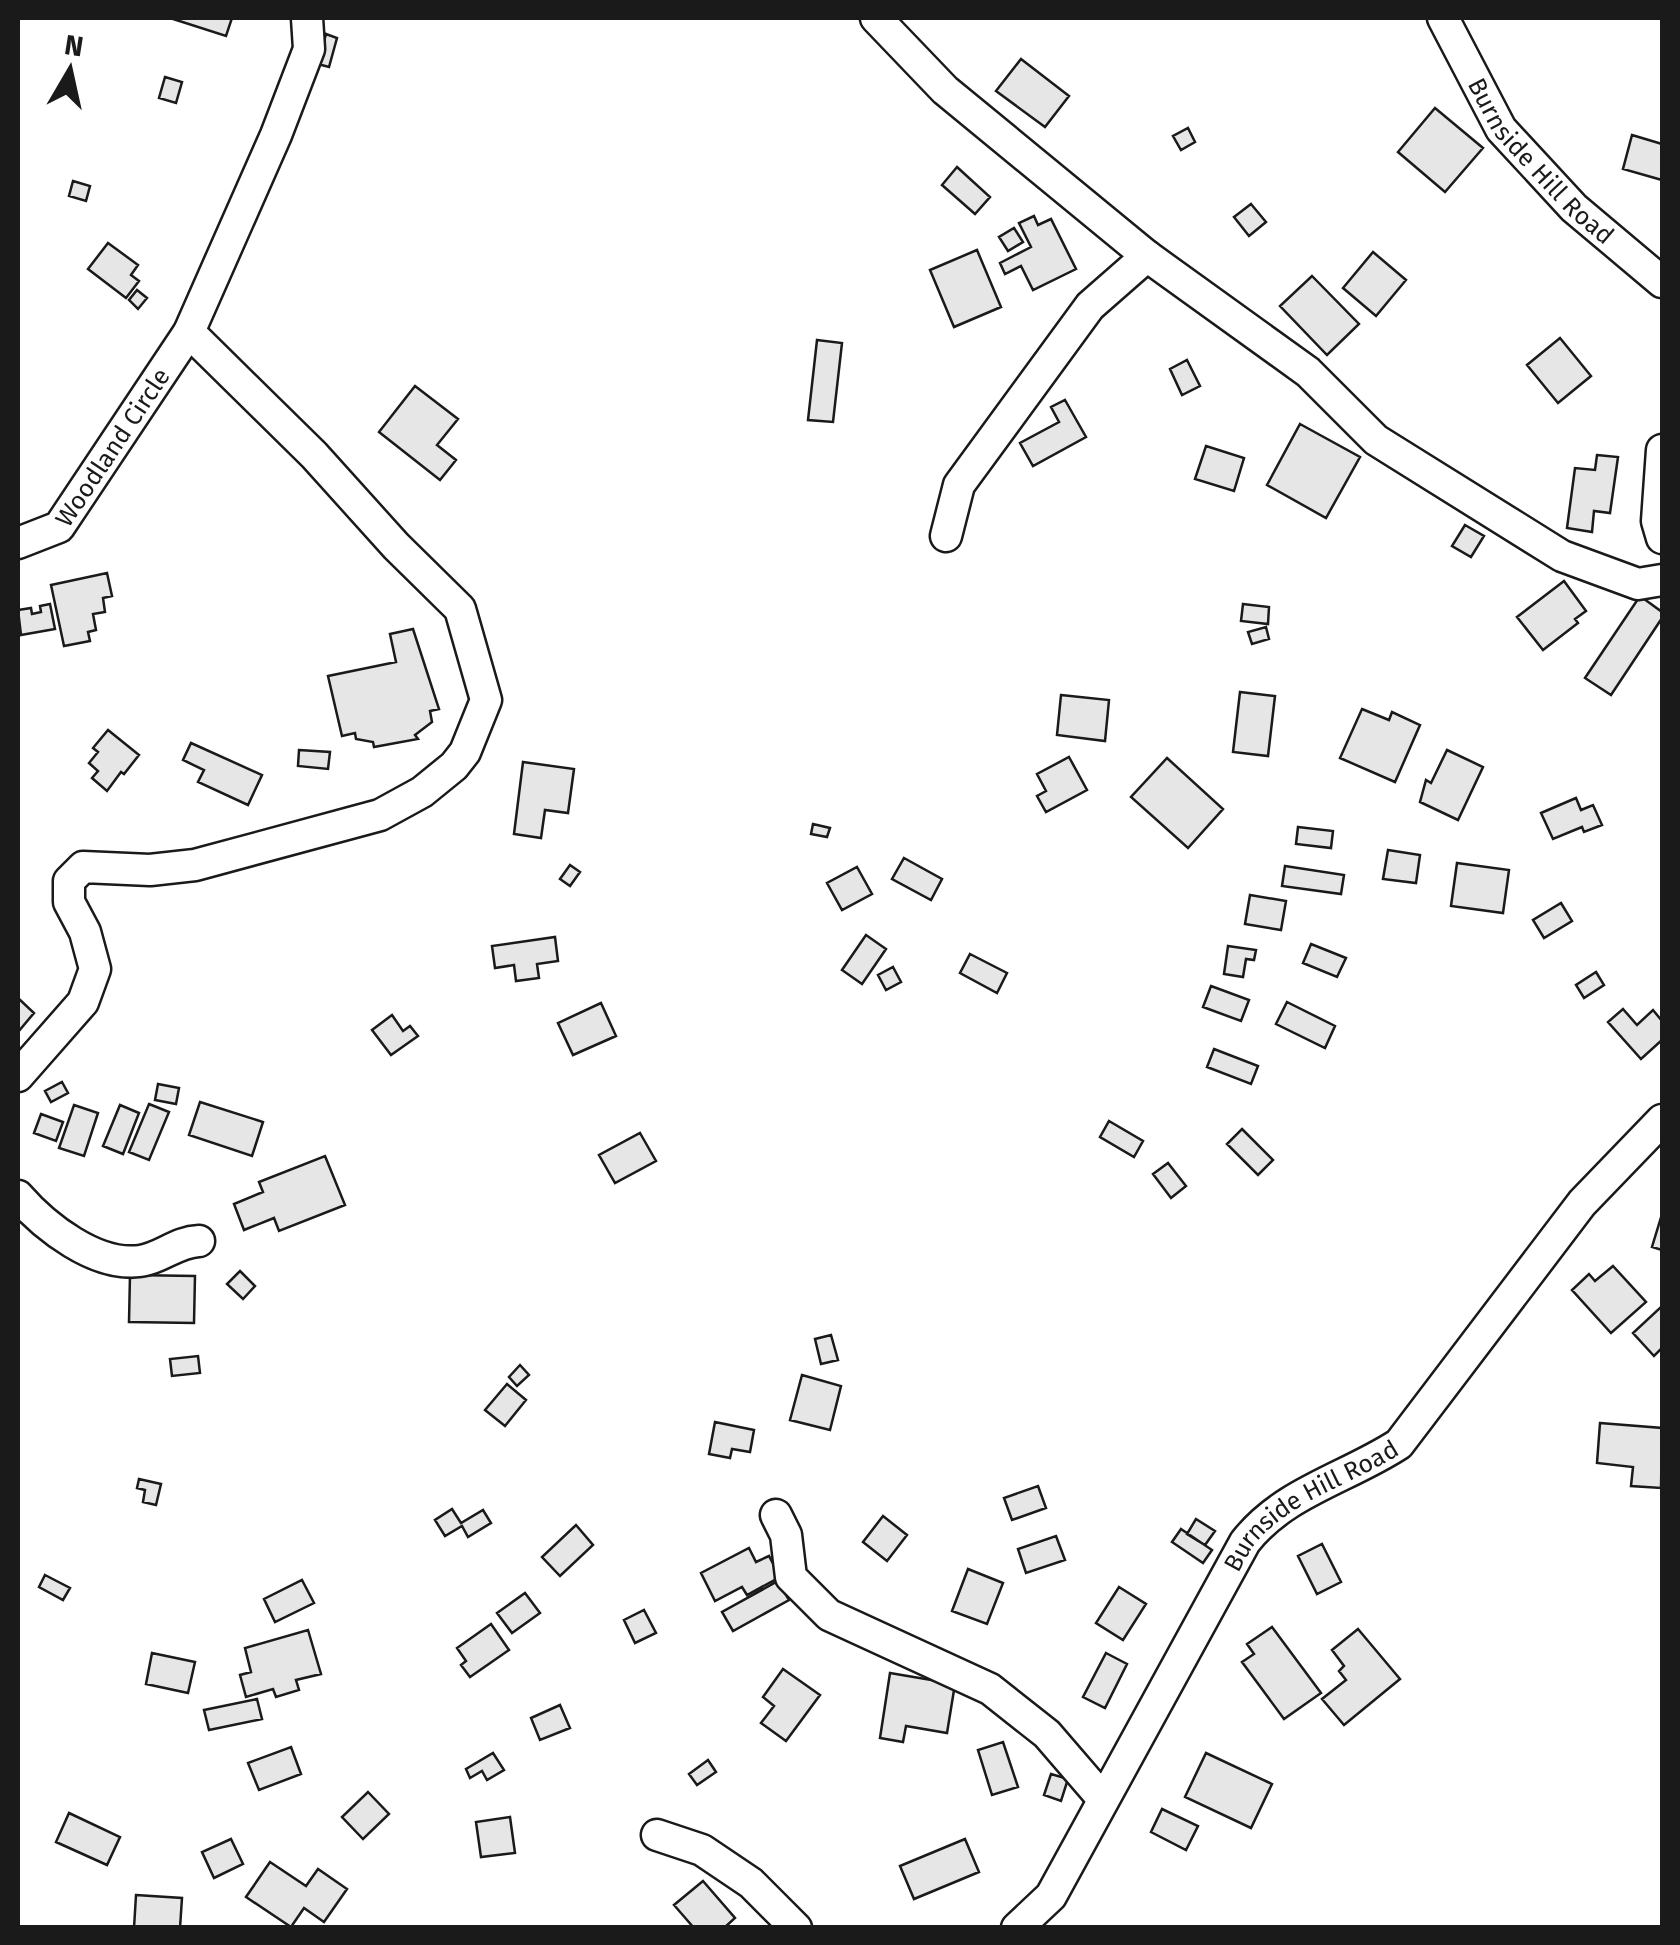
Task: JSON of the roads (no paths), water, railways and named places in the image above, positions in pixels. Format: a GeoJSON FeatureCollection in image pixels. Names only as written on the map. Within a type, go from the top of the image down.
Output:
{"type":"FeatureCollection","features":[{"type":"Feature","properties":{"kind":"street","name":"Woodland Circle"},"geometry":{"type":"LineString","coordinates":[[18,543],[59,527],[189,332],[276,135],[309,49],[307,18]]}},
{"type":"Feature","properties":{"kind":"street"},"geometry":{"type":"LineString","coordinates":[[876,18],[945,90],[1147,256],[1308,372],[1376,440],[1562,556],[1638,584],[1662,580]]}},
{"type":"Feature","properties":{"kind":"street","name":"Burnside Hill Road"},"geometry":{"type":"LineString","coordinates":[[1443,18],[1502,128],[1574,208],[1662,282]]}},
{"type":"Feature","properties":{"kind":"street"},"geometry":{"type":"LineString","coordinates":[[946,536],[959,485],[1090,306],[1147,256]]}},
{"type":"Feature","properties":{"kind":"street"},"geometry":{"type":"LineString","coordinates":[[18,1076],[83,1002],[96,969],[85,932],[68,902],[70,881],[84,867],[150,870],[195,865],[380,815],[422,792],[454,766],[466,752],[486,700],[460,610],[314,455],[189,332]]}},
{"type":"Feature","properties":{"kind":"street"},"geometry":{"type":"LineString","coordinates":[[1662,450],[1656,521],[1662,538]]}},
{"type":"Feature","properties":{"kind":"street","name":"Burnside Hill Road"},"geometry":{"type":"LineString","coordinates":[[1017,1928],[1051,1896],[1245,1542],[1262,1520],[1296,1496],[1366,1466],[1400,1444],[1582,1203],[1662,1120]]}},
{"type":"Feature","properties":{"kind":"street"},"geometry":{"type":"LineString","coordinates":[[18,1196],[70,1240],[115,1260],[137,1262],[182,1242],[199,1241]]}},
{"type":"Feature","properties":{"kind":"street"},"geometry":{"type":"LineString","coordinates":[[776,1516],[786,1535],[791,1577],[808,1596],[830,1615],[990,1689],[1047,1734],[1103,1799]]}},
{"type":"Feature","properties":{"kind":"street"},"geometry":{"type":"LineString","coordinates":[[656,1835],[702,1850],[751,1883],[796,1928]]}}]}
